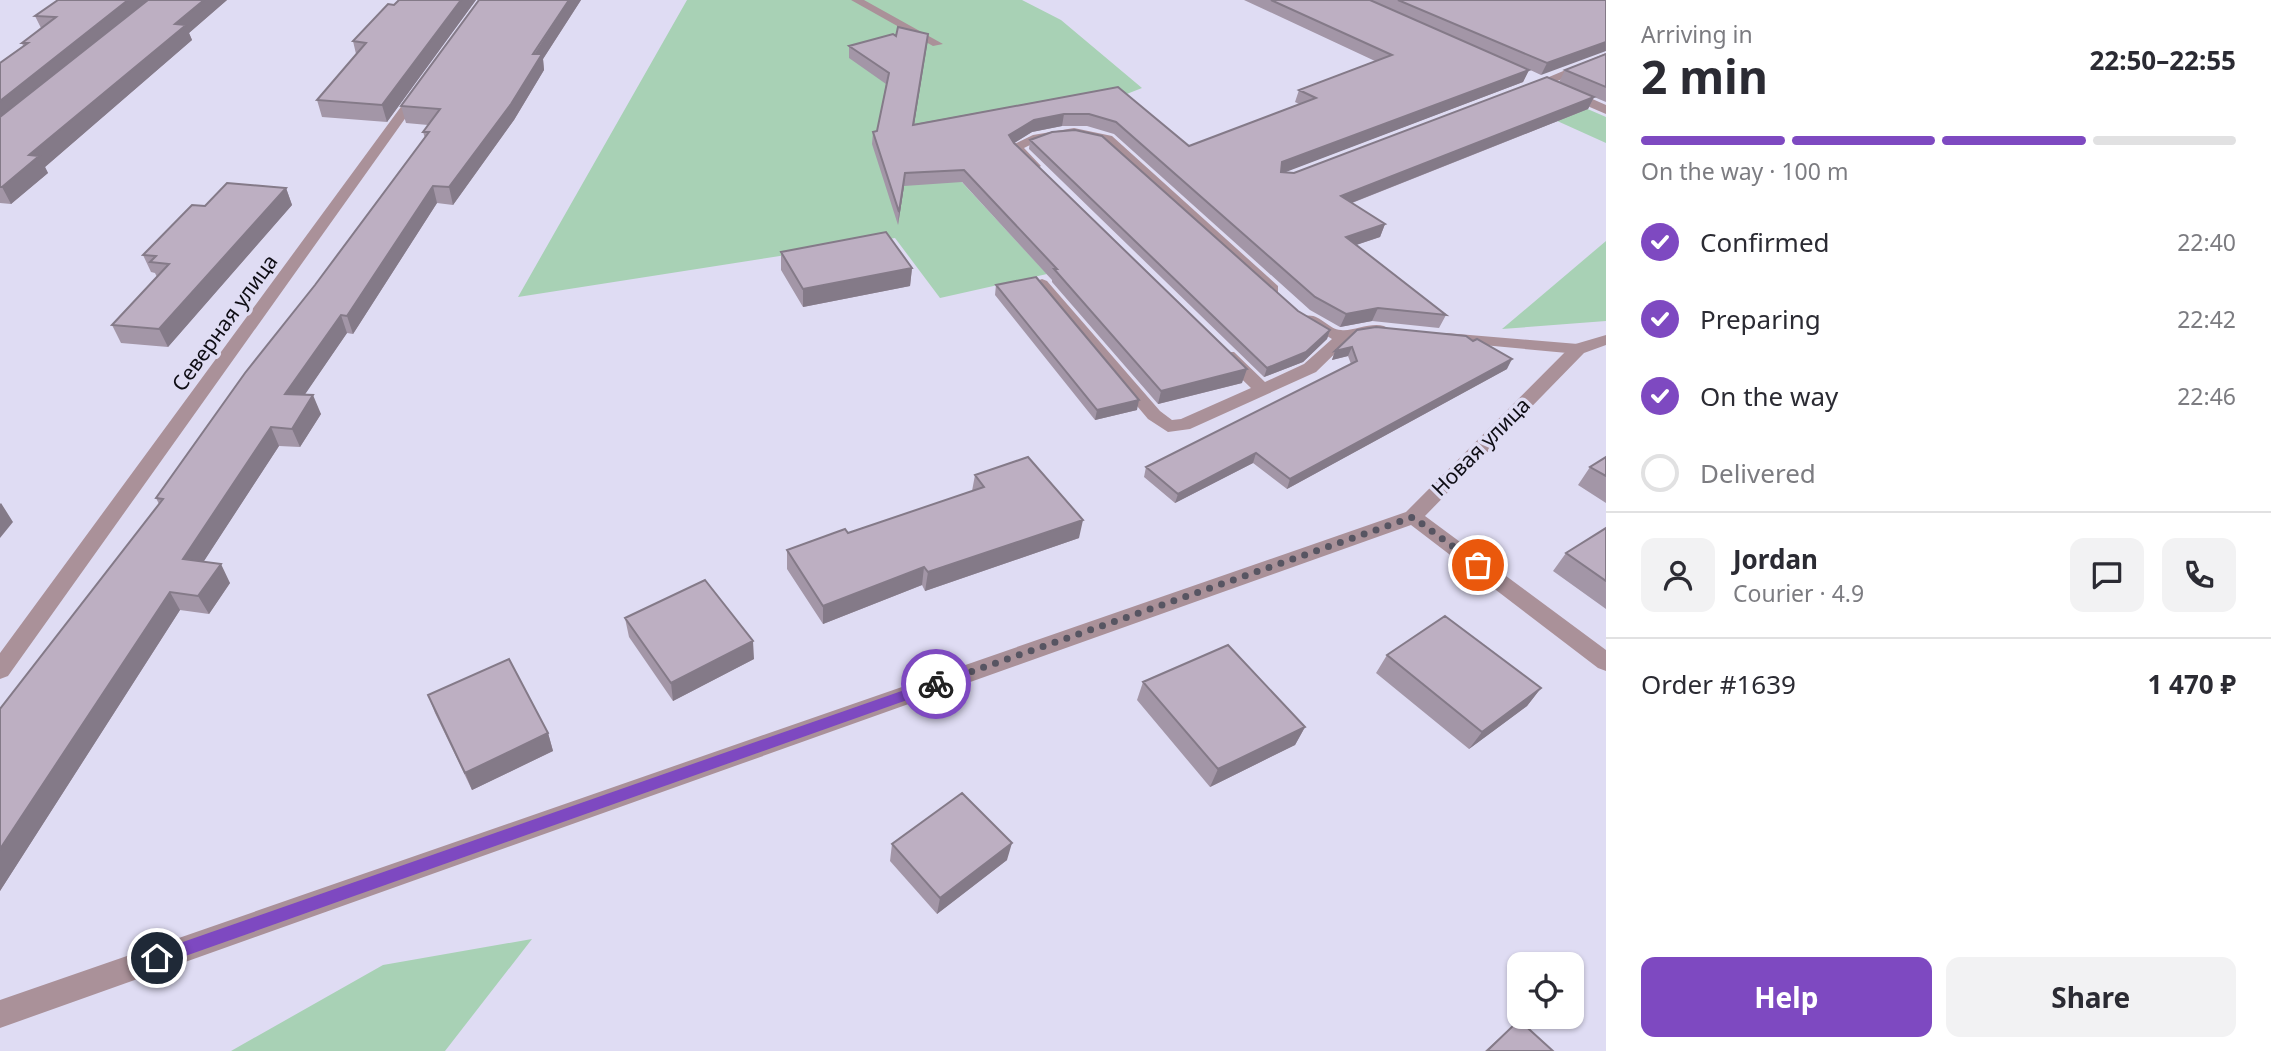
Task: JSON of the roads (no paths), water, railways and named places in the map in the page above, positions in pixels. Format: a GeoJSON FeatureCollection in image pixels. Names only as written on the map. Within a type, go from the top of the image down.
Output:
{"type":"FeatureCollection","features":[{"type":"Feature","properties":{"kind":"street"},"geometry":{"type":"LineString","coordinates":[[856,0],[937,44]]}},
{"type":"Feature","properties":{"kind":"street"},"geometry":{"type":"LineString","coordinates":[[1517,92],[1537,80],[1606,57]]}},
{"type":"Feature","properties":{"kind":"street","name":"Северная улица"},"geometry":{"type":"LineString","coordinates":[[0,670],[428,78]]}},
{"type":"Feature","properties":{"kind":"street"},"geometry":{"type":"LineString","coordinates":[[1537,80],[1606,110]]}},
{"type":"Feature","properties":{"kind":"street"},"geometry":{"type":"LineString","coordinates":[[1048,180],[1017,146],[1026,140],[1094,132],[1107,139],[1281,296]]}},
{"type":"Feature","properties":{"kind":"street"},"geometry":{"type":"LineString","coordinates":[[1042,284],[1154,415],[1168,426],[1184,425],[1310,368],[1347,333],[1372,329],[1399,332]]}},
{"type":"Feature","properties":{"kind":"street"},"geometry":{"type":"LineString","coordinates":[[1302,315],[1342,338]]}},
{"type":"Feature","properties":{"kind":"street"},"geometry":{"type":"LineString","coordinates":[[1425,335],[1578,349],[1606,355]]}},
{"type":"Feature","properties":{"kind":"street","name":"Новая улица"},"geometry":{"type":"LineString","coordinates":[[0,1014],[1413,517],[1578,349],[1606,340]]}},
{"type":"Feature","properties":{"kind":"street"},"geometry":{"type":"LineString","coordinates":[[1214,342],[1262,389]]}},
{"type":"Feature","properties":{"kind":"street"},"geometry":{"type":"LineString","coordinates":[[1413,517],[1606,662]]}}]}
